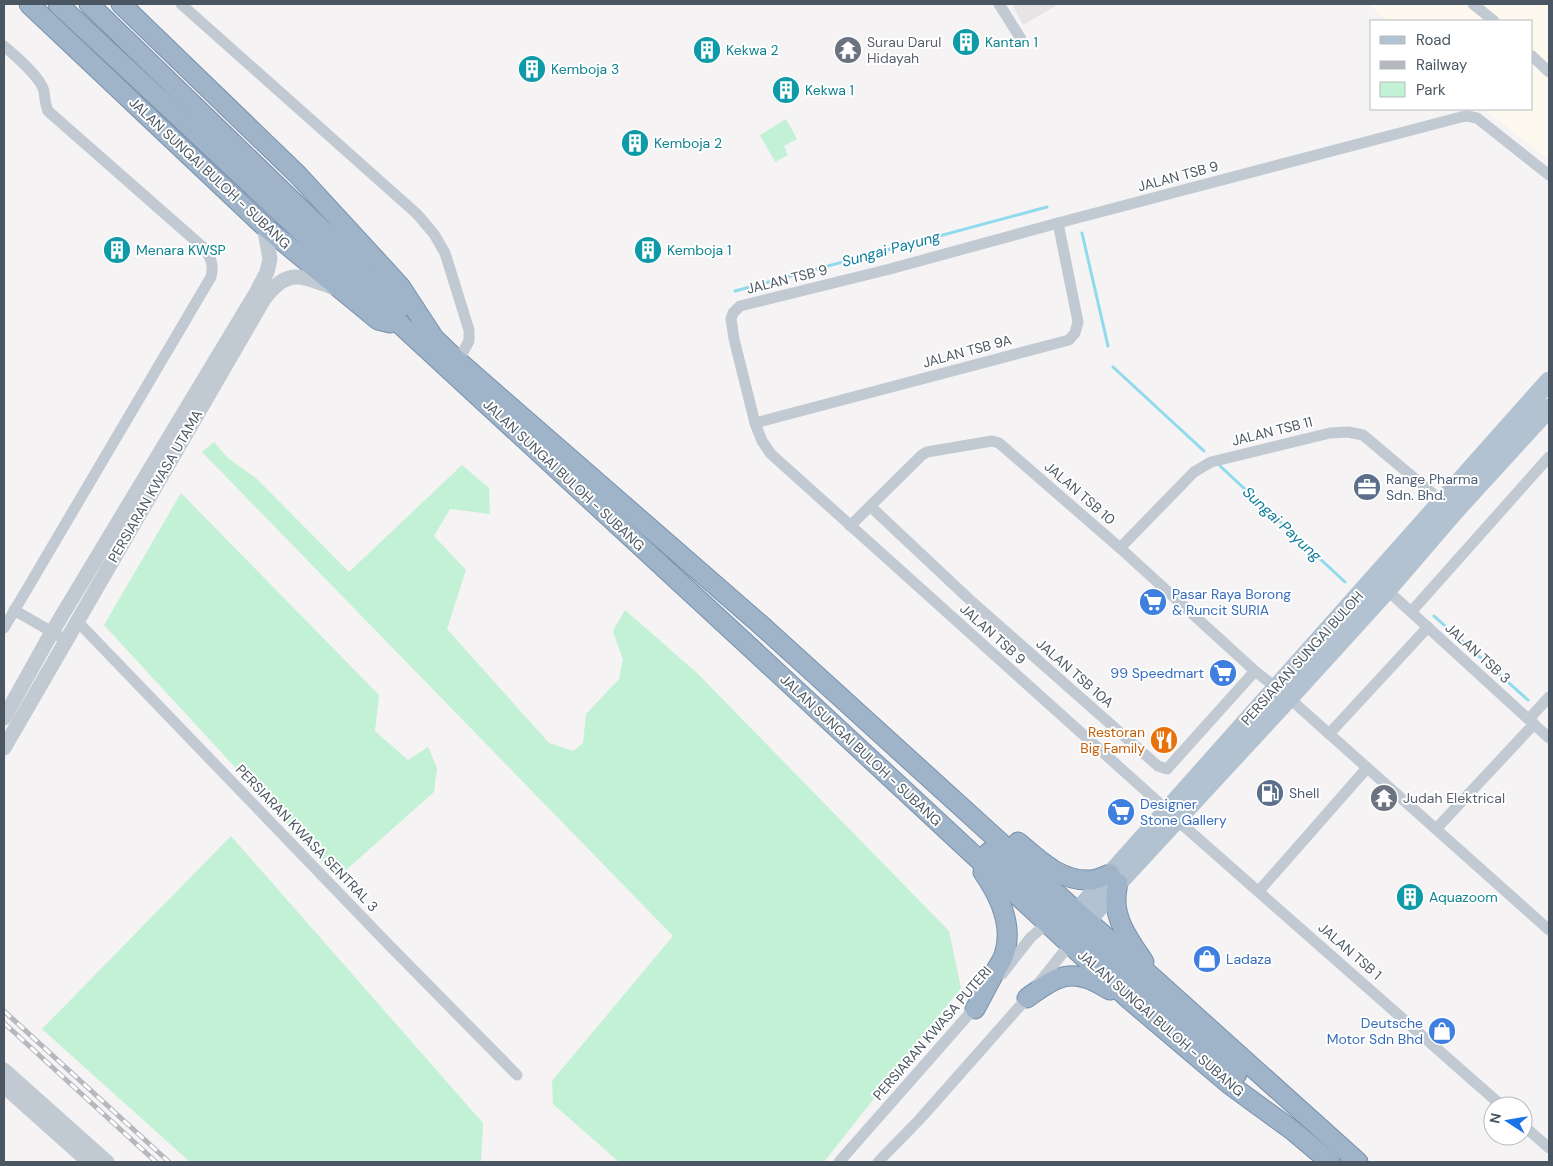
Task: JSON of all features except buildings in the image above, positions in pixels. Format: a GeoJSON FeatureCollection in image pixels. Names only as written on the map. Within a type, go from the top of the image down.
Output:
{"type":"FeatureCollection","features":[{"type":"Feature","properties":{"kind":"highway","name":"JALAN SUNGAI BULOH - SUBANG"},"geometry":{"type":"LineString","coordinates":[[29,4],[264,226],[378,320],[402,326]]}},
{"type":"Feature","properties":{"kind":"highway","name":"JALAN SUNGAI BULOH - SUBANG"},"geometry":{"type":"LineString","coordinates":[[58,4],[366,282],[434,338],[761,625],[912,763],[1078,927],[1132,1001],[1229,1084],[1292,1130],[1330,1162]]}},
{"type":"Feature","properties":{"kind":"highway","name":"JALAN SUNGAI BULOH - SUBANG"},"geometry":{"type":"LineString","coordinates":[[88,4],[366,282],[402,326],[965,846],[1053,921]]}},
{"type":"Feature","properties":{"kind":"highway","name":"JALAN SUNGAI BULOH - SUBANG"},"geometry":{"type":"LineString","coordinates":[[121,4],[298,175],[400,286],[434,338]]}},
{"type":"Feature","properties":{"kind":"highway"},"geometry":{"type":"LineString","coordinates":[[692,566],[698,580],[916,784],[1046,902],[1053,921],[1066,930],[1078,927],[1238,1076],[1292,1130]]}},
{"type":"Feature","properties":{"kind":"highway"},"geometry":{"type":"LineString","coordinates":[[912,763],[928,768],[1053,870],[1071,879],[1114,879],[1116,906],[1124,930],[1152,977]]}},
{"type":"Feature","properties":{"kind":"highway"},"geometry":{"type":"LineString","coordinates":[[965,846],[996,893],[1006,921],[1008,940],[1004,956],[975,1009]]}},
{"type":"Feature","properties":{"kind":"highway","name":"JALAN SUNGAI BULOH - SUBANG"},"geometry":{"type":"LineString","coordinates":[[1078,927],[1152,977],[1358,1162]]}},
{"type":"Feature","properties":{"kind":"highway"},"geometry":{"type":"LineString","coordinates":[[1027,998],[1054,979],[1072,976],[1085,977],[1132,1001]]}},
{"type":"Feature","properties":{"kind":"main road","name":"PERSIARAN SUNGAI BULOH"},"geometry":{"type":"LineString","coordinates":[[1053,921],[1078,927],[1114,879],[1447,506],[1549,381]]}},
{"type":"Feature","properties":{"kind":"main road","name":"PERSIARAN SUNGAI BULOH"},"geometry":{"type":"LineString","coordinates":[[1282,693],[1387,590],[1447,506],[1549,408]]}},
{"type":"Feature","properties":{"kind":"street"},"geometry":{"type":"LineString","coordinates":[[181,4],[417,214],[434,234],[445,253],[469,330],[469,341],[458,361]]}},
{"type":"Feature","properties":{"kind":"street"},"geometry":{"type":"LineString","coordinates":[[999,4],[1020,39]]}},
{"type":"Feature","properties":{"kind":"street"},"geometry":{"type":"LineString","coordinates":[[1473,4],[1493,20]]}},
{"type":"Feature","properties":{"kind":"street"},"geometry":{"type":"LineString","coordinates":[[4,46],[38,79],[44,91],[44,102],[48,111],[205,249],[213,268],[211,277],[4,628]]}},
{"type":"Feature","properties":{"kind":"street"},"geometry":{"type":"LineString","coordinates":[[1533,57],[1549,72]]}},
{"type":"Feature","properties":{"kind":"street","name":"JALAN TSB 9"},"geometry":{"type":"LineString","coordinates":[[1172,815],[770,454],[762,441],[755,423],[734,339],[731,319],[733,312],[740,306],[890,269],[1467,116],[1477,118],[1547,170]]}},
{"type":"Feature","properties":{"kind":"street","name":"JALAN TSB 9A"},"geometry":{"type":"LineString","coordinates":[[755,423],[1069,340],[1075,332],[1078,322],[1058,223]]}},
{"type":"Feature","properties":{"kind":"street","name":"PERSIARAN KWASA UTAMA"},"geometry":{"type":"LineString","coordinates":[[4,718],[52,632],[256,293],[267,272],[270,259],[264,226]]}},
{"type":"Feature","properties":{"kind":"street","name":"PERSIARAN KWASA UTAMA"},"geometry":{"type":"LineString","coordinates":[[4,748],[259,307],[272,288],[282,280],[293,276],[300,276],[339,289]]}},
{"type":"Feature","properties":{"kind":"street","name":"JALAN TSB 11"},"geometry":{"type":"LineString","coordinates":[[1120,548],[1202,466],[1211,462],[1330,433],[1348,432],[1363,435],[1447,506]]}},
{"type":"Feature","properties":{"kind":"street","name":"JALAN TSB 10"},"geometry":{"type":"LineString","coordinates":[[850,526],[917,459],[927,452],[992,441],[999,443],[1120,548],[1255,671],[1548,927]]}},
{"type":"Feature","properties":{"kind":"street"},"geometry":{"type":"LineString","coordinates":[[1411,612],[1549,457]]}},
{"type":"Feature","properties":{"kind":"street","name":"JALAN TSB 10A"},"geometry":{"type":"LineString","coordinates":[[870,506],[970,600],[1158,766],[1167,769],[1255,671]]}},
{"type":"Feature","properties":{"kind":"street","name":"JALAN TSB 3"},"geometry":{"type":"LineString","coordinates":[[1387,590],[1549,738]]}},
{"type":"Feature","properties":{"kind":"street"},"geometry":{"type":"LineString","coordinates":[[14,610],[66,640]]}},
{"type":"Feature","properties":{"kind":"street","name":"PERSIARAN KWASA SENTRAL 3"},"geometry":{"type":"LineString","coordinates":[[77,621],[517,1075]]}},
{"type":"Feature","properties":{"kind":"street"},"geometry":{"type":"LineString","coordinates":[[1329,734],[1428,627]]}},
{"type":"Feature","properties":{"kind":"street"},"geometry":{"type":"LineString","coordinates":[[1436,829],[1532,722],[1549,697]]}},
{"type":"Feature","properties":{"kind":"street"},"geometry":{"type":"LineString","coordinates":[[1259,891],[1367,768]]}},
{"type":"Feature","properties":{"kind":"street","name":"JALAN TSB 1"},"geometry":{"type":"LineString","coordinates":[[1172,815],[1491,1096]]}},
{"type":"Feature","properties":{"kind":"street","name":"PERSIARAN KWASA PUTERI"},"geometry":{"type":"LineString","coordinates":[[839,1162],[975,1009],[1032,937],[1053,921]]}},
{"type":"Feature","properties":{"kind":"street"},"geometry":{"type":"LineString","coordinates":[[878,1162],[920,1119],[1027,998],[1078,927]]}},
{"type":"Feature","properties":{"kind":"street"},"geometry":{"type":"LineString","coordinates":[[4,1070],[107,1162]]}},
{"type":"Feature","properties":{"kind":"street"},"geometry":{"type":"LineString","coordinates":[[4,1086],[90,1162]]}},
{"type":"Feature","properties":{"kind":"street"},"geometry":{"type":"LineString","coordinates":[[1533,1134],[1549,1148]]}},
{"type":"Feature","properties":{"kind":"shaded area"},"geometry":{"type":"Polygon","coordinates":[[[1012,4],[1059,4],[1023,25],[1012,4]]]}},
{"type":"Feature","properties":{"kind":"shaded area"},"geometry":{"type":"Polygon","coordinates":[[[1368,4],[1549,4],[1549,160],[1485,110],[1533,110],[1533,20],[1386,20],[1368,4]]]}},
{"type":"Feature","properties":{"kind":"green space"},"geometry":{"type":"Polygon","coordinates":[[[786,119],[797,139],[784,146],[788,155],[775,162],[760,135],[786,119]]]}},
{"type":"Feature","properties":{"kind":"green space"},"geometry":{"type":"Polygon","coordinates":[[[214,442],[228,458],[257,479],[349,572],[462,465],[489,488],[490,514],[450,509],[434,536],[466,570],[447,629],[549,743],[573,751],[583,743],[586,714],[619,679],[623,660],[613,631],[625,610],[697,673],[949,931],[961,988],[824,1162],[619,1162],[553,1104],[552,1081],[673,936],[202,452],[214,442]]]}},
{"type":"Feature","properties":{"kind":"green space"},"geometry":{"type":"Polygon","coordinates":[[[181,493],[379,695],[375,731],[408,760],[428,747],[437,768],[434,792],[337,878],[104,625],[181,493]]]}},
{"type":"Feature","properties":{"kind":"green space"},"geometry":{"type":"Polygon","coordinates":[[[231,836],[483,1123],[481,1162],[190,1162],[42,1029],[231,836]]]}},
{"type":"Feature","properties":{"kind":"waterway","name":"Sungai Payung"},"geometry":{"type":"LineString","coordinates":[[735,291],[1047,207]]}},
{"type":"Feature","properties":{"kind":"waterway","name":"Sungai Payung"},"geometry":{"type":"LineString","coordinates":[[1082,233],[1108,346]]}},
{"type":"Feature","properties":{"kind":"waterway","name":"Sungai Payung"},"geometry":{"type":"LineString","coordinates":[[1113,367],[1204,451]]}},
{"type":"Feature","properties":{"kind":"waterway","name":"Sungai Payung"},"geometry":{"type":"LineString","coordinates":[[1220,466],[1345,582]]}},
{"type":"Feature","properties":{"kind":"waterway","name":"Sungai Payung"},"geometry":{"type":"LineString","coordinates":[[1434,616],[1528,700]]}},
{"type":"Feature","properties":{"kind":"railway"},"geometry":{"type":"LineString","coordinates":[[4,1011],[169,1162]]}},
{"type":"Feature","properties":{"kind":"railway"},"geometry":{"type":"LineString","coordinates":[[4,1023],[156,1162]]}},
{"type":"Feature","properties":{"kind":"place","name":"Kantan 1"},"geometry":{"type":"Point","coordinates":[966,42]}},
{"type":"Feature","properties":{"kind":"place","name":"Kekwa 2"},"geometry":{"type":"Point","coordinates":[707,50]}},
{"type":"Feature","properties":{"kind":"place","name":"Surau Darul Hidayah"},"geometry":{"type":"Point","coordinates":[848,50]}},
{"type":"Feature","properties":{"kind":"place","name":"Kemboja 3"},"geometry":{"type":"Point","coordinates":[532,69]}},
{"type":"Feature","properties":{"kind":"place","name":"Kekwa 1"},"geometry":{"type":"Point","coordinates":[786,90]}},
{"type":"Feature","properties":{"kind":"place","name":"Kemboja 2"},"geometry":{"type":"Point","coordinates":[635,143]}},
{"type":"Feature","properties":{"kind":"place","name":"Menara KWSP"},"geometry":{"type":"Point","coordinates":[117,250]}},
{"type":"Feature","properties":{"kind":"place","name":"Kemboja 1"},"geometry":{"type":"Point","coordinates":[648,250]}},
{"type":"Feature","properties":{"kind":"place","name":"Range Pharma Sdn. Bhd."},"geometry":{"type":"Point","coordinates":[1367,487]}},
{"type":"Feature","properties":{"kind":"place","name":"Pasar Raya Borong & Runcit SURIA"},"geometry":{"type":"Point","coordinates":[1153,602]}},
{"type":"Feature","properties":{"kind":"place","name":"99 Speedmart"},"geometry":{"type":"Point","coordinates":[1223,673]}},
{"type":"Feature","properties":{"kind":"place","name":"Restoran Big Family"},"geometry":{"type":"Point","coordinates":[1164,740]}},
{"type":"Feature","properties":{"kind":"place","name":"Shell"},"geometry":{"type":"Point","coordinates":[1270,793]}},
{"type":"Feature","properties":{"kind":"place","name":"Judah Elektrical"},"geometry":{"type":"Point","coordinates":[1384,798]}},
{"type":"Feature","properties":{"kind":"place","name":"Designer Stone Gallery"},"geometry":{"type":"Point","coordinates":[1121,812]}},
{"type":"Feature","properties":{"kind":"place","name":"Aquazoom"},"geometry":{"type":"Point","coordinates":[1410,897]}},
{"type":"Feature","properties":{"kind":"place","name":"Ladaza"},"geometry":{"type":"Point","coordinates":[1207,959]}},
{"type":"Feature","properties":{"kind":"place","name":"Deutsche Motor Sdn Bhd"},"geometry":{"type":"Point","coordinates":[1442,1031]}}]}
